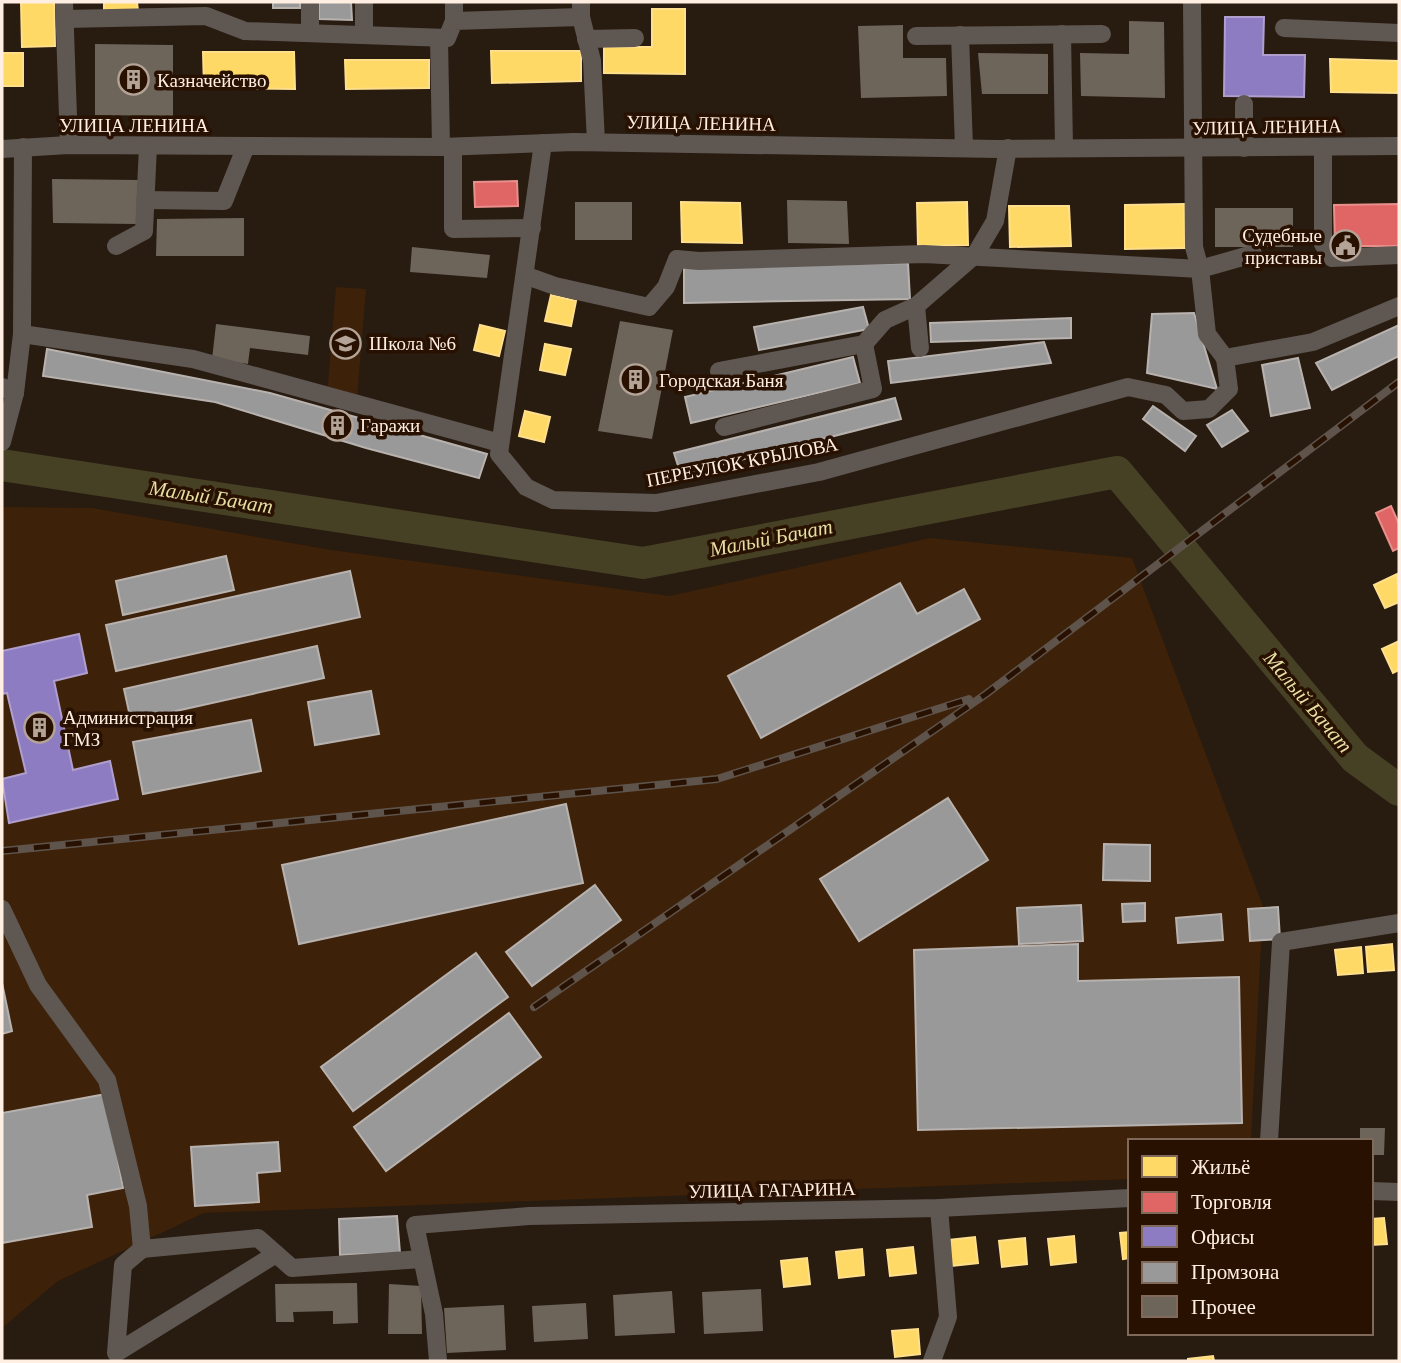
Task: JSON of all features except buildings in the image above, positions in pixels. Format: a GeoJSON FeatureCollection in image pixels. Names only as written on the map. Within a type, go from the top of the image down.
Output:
{"type":"FeatureCollection","features":[{"type":"Feature","properties":{"kind":"street"},"geometry":{"type":"LineString","coordinates":[[310,2],[310,33]]}},
{"type":"Feature","properties":{"kind":"street"},"geometry":{"type":"LineString","coordinates":[[364,2],[365,35]]}},
{"type":"Feature","properties":{"kind":"street"},"geometry":{"type":"LineString","coordinates":[[69,145],[65,10],[167,9],[206,16],[245,31],[447,38],[454,21],[454,2]]}},
{"type":"Feature","properties":{"kind":"street"},"geometry":{"type":"LineString","coordinates":[[1192,2],[1194,247],[1200,269],[1207,334],[1225,358],[1313,342],[1399,306]]}},
{"type":"Feature","properties":{"kind":"street"},"geometry":{"type":"LineString","coordinates":[[454,21],[581,10],[592,61],[596,142]]}},
{"type":"Feature","properties":{"kind":"street"},"geometry":{"type":"LineString","coordinates":[[1284,28],[1399,33]]}},
{"type":"Feature","properties":{"kind":"street"},"geometry":{"type":"LineString","coordinates":[[1062,34],[1064,147]]}},
{"type":"Feature","properties":{"kind":"street"},"geometry":{"type":"LineString","coordinates":[[916,36],[1102,34]]}},
{"type":"Feature","properties":{"kind":"street"},"geometry":{"type":"LineString","coordinates":[[960,35],[964,147]]}},
{"type":"Feature","properties":{"kind":"street"},"geometry":{"type":"LineString","coordinates":[[439,38],[453,229],[532,228]]}},
{"type":"Feature","properties":{"kind":"street"},"geometry":{"type":"LineString","coordinates":[[586,39],[635,38]]}},
{"type":"Feature","properties":{"kind":"street"},"geometry":{"type":"LineString","coordinates":[[1244,104],[1244,148]]}},
{"type":"Feature","properties":{"kind":"street","name":"УЛИЦА ЛЕНИНА"},"geometry":{"type":"LineString","coordinates":[[2,149],[69,145],[447,147],[596,142],[1192,149],[1399,146]]}},
{"type":"Feature","properties":{"kind":"street"},"geometry":{"type":"LineString","coordinates":[[22,334],[193,359],[500,443],[527,276],[543,143]]}},
{"type":"Feature","properties":{"kind":"street"},"geometry":{"type":"LineString","coordinates":[[116,246],[144,231],[148,146]]}},
{"type":"Feature","properties":{"kind":"street"},"geometry":{"type":"LineString","coordinates":[[145,200],[224,201],[246,146]]}},
{"type":"Feature","properties":{"kind":"street"},"geometry":{"type":"LineString","coordinates":[[2,442],[8,390],[22,334],[23,147]]}},
{"type":"Feature","properties":{"kind":"street"},"geometry":{"type":"LineString","coordinates":[[1323,147],[1323,244],[1332,258],[1399,255]]}},
{"type":"Feature","properties":{"kind":"street"},"geometry":{"type":"LineString","coordinates":[[719,371],[864,344],[885,320],[916,306],[975,255],[995,220],[1008,148]]}},
{"type":"Feature","properties":{"kind":"street"},"geometry":{"type":"LineString","coordinates":[[527,276],[555,286],[649,307],[666,287],[677,259],[699,261],[975,255],[1200,269],[1253,254]]}},
{"type":"Feature","properties":{"kind":"street"},"geometry":{"type":"LineString","coordinates":[[916,306],[920,348]]}},
{"type":"Feature","properties":{"kind":"street"},"geometry":{"type":"LineString","coordinates":[[724,427],[873,389],[864,344]]}},
{"type":"Feature","properties":{"kind":"street","name":"ПЕРЕУЛОК КРЫЛОВА"},"geometry":{"type":"LineString","coordinates":[[500,443],[499,454],[526,486],[553,500],[656,503],[819,472],[1128,387],[1166,395],[1183,411],[1209,409],[1229,388],[1225,358]]}},
{"type":"Feature","properties":{"kind":"street"},"geometry":{"type":"LineString","coordinates":[[2,909],[38,985],[107,1080],[138,1206],[142,1249]]}},
{"type":"Feature","properties":{"kind":"street"},"geometry":{"type":"LineString","coordinates":[[1269,1139],[1281,942],[1399,923]]}},
{"type":"Feature","properties":{"kind":"street"},"geometry":{"type":"LineString","coordinates":[[1373,1191],[1399,1192]]}},
{"type":"Feature","properties":{"kind":"street","name":"УЛИЦА ГАГАРИНА"},"geometry":{"type":"LineString","coordinates":[[422,1259],[415,1225],[529,1216],[939,1208],[1128,1198]]}},
{"type":"Feature","properties":{"kind":"street"},"geometry":{"type":"LineString","coordinates":[[932,1361],[948,1317],[939,1208]]}},
{"type":"Feature","properties":{"kind":"street"},"geometry":{"type":"LineString","coordinates":[[114,1357],[123,1265],[142,1249],[258,1238],[292,1268],[422,1259],[434,1314],[438,1361]]}},
{"type":"Feature","properties":{"kind":"street"},"geometry":{"type":"LineString","coordinates":[[114,1357],[276,1254]]}},
{"type":"Feature","properties":{"kind":"shaded area","name":"Школа №6"},"geometry":{"type":"Polygon","coordinates":[[[336,287],[366,289],[357,398],[327,396],[336,287]]]}},
{"type":"Feature","properties":{"kind":"shaded area"},"geometry":{"type":"Polygon","coordinates":[[[2,507],[92,508],[331,550],[670,596],[930,538],[1132,558],[1263,906],[1251,1139],[1128,1139],[1128,1179],[204,1213],[58,1281],[2,1328],[2,507]]]}},
{"type":"Feature","properties":{"kind":"waterway","name":"Малый Бачат"},"geometry":{"type":"LineString","coordinates":[[2,465],[643,563],[1117,472],[1355,758],[1399,790]]}},
{"type":"Feature","properties":{"kind":"railway"},"geometry":{"type":"LineString","coordinates":[[534,1007],[986,694],[1399,382]]}},
{"type":"Feature","properties":{"kind":"railway"},"geometry":{"type":"LineString","coordinates":[[2,851],[717,779],[969,699]]}},
{"type":"Feature","properties":{"kind":"place","name":"Казначейство"},"geometry":{"type":"Point","coordinates":[134,80]}},
{"type":"Feature","properties":{"kind":"place","name":"Судебные приставы"},"geometry":{"type":"Point","coordinates":[1345,246]}},
{"type":"Feature","properties":{"kind":"place","name":"Школа №6"},"geometry":{"type":"Point","coordinates":[346,343]}},
{"type":"Feature","properties":{"kind":"place","name":"Городская Баня"},"geometry":{"type":"Point","coordinates":[636,380]}},
{"type":"Feature","properties":{"kind":"place","name":"Гаражи"},"geometry":{"type":"Point","coordinates":[337,425]}},
{"type":"Feature","properties":{"kind":"place","name":"Администрация ГМЗ"},"geometry":{"type":"Point","coordinates":[40,728]}}]}
